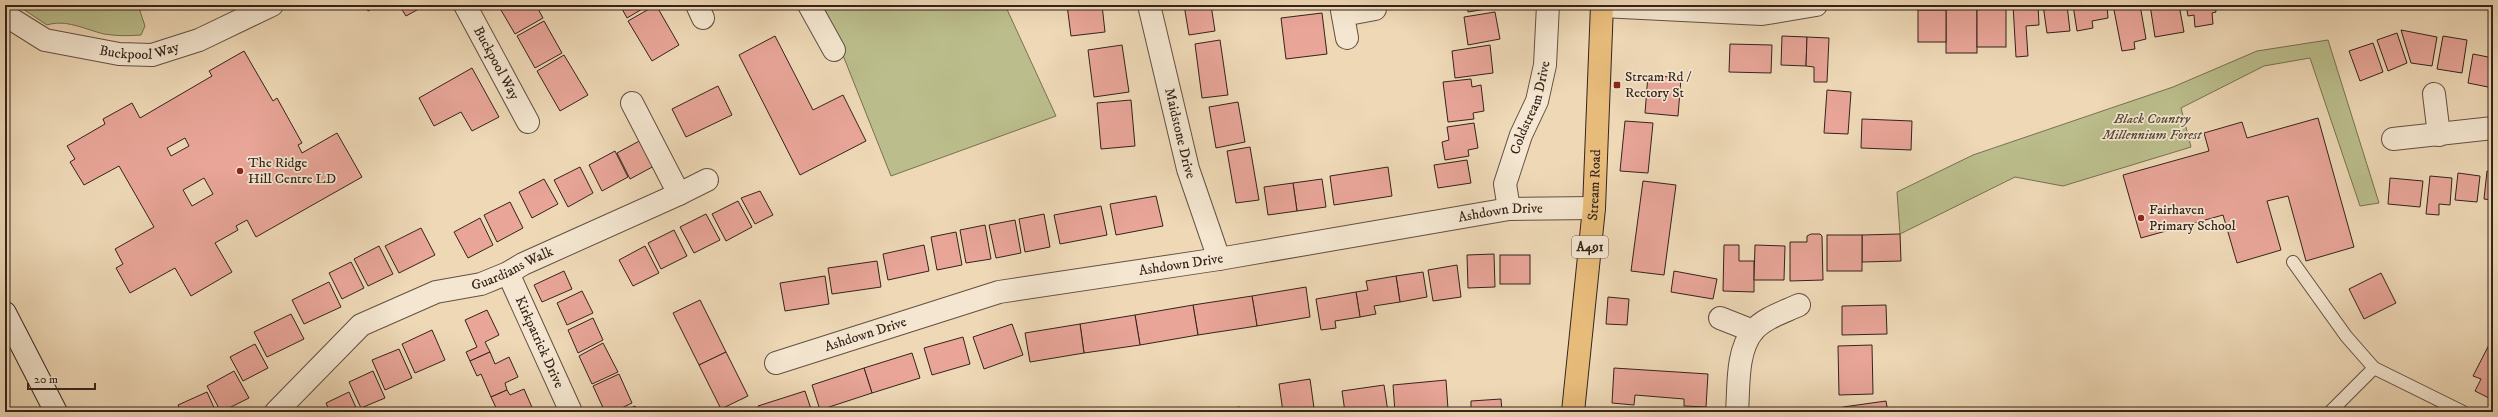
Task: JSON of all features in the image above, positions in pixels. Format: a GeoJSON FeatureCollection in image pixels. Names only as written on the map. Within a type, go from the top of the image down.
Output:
{"type":"FeatureCollection","features":[{"type":"Feature","properties":{"kind":"highway","name":"Stream Road"},"geometry":{"type":"LineString","coordinates":[[1572,412],[1594,208],[1602,5]]}},
{"type":"Feature","properties":{"kind":"street","name":"Buckpool Way"},"geometry":{"type":"LineString","coordinates":[[5,15],[45,40],[119,54],[152,55],[199,40],[272,5]]}},
{"type":"Feature","properties":{"kind":"street","name":"Buckpool Way"},"geometry":{"type":"LineString","coordinates":[[465,5],[528,122]]}},
{"type":"Feature","properties":{"kind":"street"},"geometry":{"type":"LineString","coordinates":[[809,5],[834,50]]}},
{"type":"Feature","properties":{"kind":"street","name":"Maidstone Drive"},"geometry":{"type":"LineString","coordinates":[[1149,5],[1188,169],[1219,259]]}},
{"type":"Feature","properties":{"kind":"street","name":"Coldstream Drive"},"geometry":{"type":"LineString","coordinates":[[1509,209],[1506,184],[1521,135],[1536,101],[1545,65],[1548,5]]}},
{"type":"Feature","properties":{"kind":"street"},"geometry":{"type":"LineString","coordinates":[[1602,5],[1691,8],[1762,14],[1816,5]]}},
{"type":"Feature","properties":{"kind":"street"},"geometry":{"type":"LineString","coordinates":[[1347,38],[1342,10],[1375,9]]}},
{"type":"Feature","properties":{"kind":"street"},"geometry":{"type":"LineString","coordinates":[[2434,94],[2439,134]]}},
{"type":"Feature","properties":{"kind":"street"},"geometry":{"type":"LineString","coordinates":[[632,104],[679,194]]}},
{"type":"Feature","properties":{"kind":"street"},"geometry":{"type":"LineString","coordinates":[[2392,140],[2493,128]]}},
{"type":"Feature","properties":{"kind":"street","name":"Guardians Walk"},"geometry":{"type":"LineString","coordinates":[[276,412],[361,325],[436,292],[481,284],[508,274],[523,264],[707,180]]}},
{"type":"Feature","properties":{"kind":"street","name":"Ashdown Drive"},"geometry":{"type":"LineString","coordinates":[[776,363],[999,292],[1219,259],[1509,209],[1594,208]]}},
{"type":"Feature","properties":{"kind":"street","name":"Kirkpatrick Drive"},"geometry":{"type":"LineString","coordinates":[[508,274],[571,412]]}},
{"type":"Feature","properties":{"kind":"street"},"geometry":{"type":"LineString","coordinates":[[1737,412],[1739,377],[1744,348],[1753,331],[1767,320],[1799,305]]}},
{"type":"Feature","properties":{"kind":"street"},"geometry":{"type":"LineString","coordinates":[[5,313],[56,412]]}},
{"type":"Feature","properties":{"kind":"street"},"geometry":{"type":"LineString","coordinates":[[1720,318],[1753,331]]}},
{"type":"Feature","properties":{"kind":"lane"},"geometry":{"type":"LineString","coordinates":[[2293,262],[2346,336],[2374,368],[2463,412]]}},
{"type":"Feature","properties":{"kind":"lane"},"geometry":{"type":"LineString","coordinates":[[2330,412],[2374,368]]}},
{"type":"Feature","properties":{"kind":"green space"},"geometry":{"type":"Polygon","coordinates":[[[17,5],[138,5],[145,26],[141,35],[122,36],[104,34],[75,25],[54,23],[47,25],[17,5]]]}},
{"type":"Feature","properties":{"kind":"green space"},"geometry":{"type":"Polygon","coordinates":[[[823,5],[1005,5],[1056,116],[891,176],[823,5]]]}},
{"type":"Feature","properties":{"kind":"green space","name":"Black Country Millennium Forest"},"geometry":{"type":"Polygon","coordinates":[[[2328,40],[2379,203],[2360,206],[2310,58],[2264,66],[2181,108],[2191,147],[2063,186],[2015,177],[1900,234],[1897,192],[1973,155],[2173,87],[2257,51],[2328,40]]]}},
{"type":"Feature","properties":{"kind":"building"},"geometry":{"type":"Polygon","coordinates":[[[365,5],[378,5],[368,11],[365,5]]]}},
{"type":"Feature","properties":{"kind":"building"},"geometry":{"type":"Polygon","coordinates":[[[399,5],[426,5],[406,16],[399,5]]]}},
{"type":"Feature","properties":{"kind":"building"},"geometry":{"type":"Polygon","coordinates":[[[498,5],[536,5],[543,18],[515,34],[498,5]]]}},
{"type":"Feature","properties":{"kind":"building"},"geometry":{"type":"Polygon","coordinates":[[[620,5],[649,5],[627,18],[620,5]]]}},
{"type":"Feature","properties":{"kind":"building"},"geometry":{"type":"Polygon","coordinates":[[[656,5],[679,45],[652,61],[628,21],[656,5]]]}},
{"type":"Feature","properties":{"kind":"building"},"geometry":{"type":"Polygon","coordinates":[[[1067,5],[1102,5],[1105,32],[1071,36],[1067,5]]]}},
{"type":"Feature","properties":{"kind":"building"},"geometry":{"type":"Polygon","coordinates":[[[1184,5],[1211,5],[1215,31],[1189,35],[1184,5]]]}},
{"type":"Feature","properties":{"kind":"building"},"geometry":{"type":"Polygon","coordinates":[[[1467,5],[1499,5],[1499,7],[1468,12],[1467,5]]]}},
{"type":"Feature","properties":{"kind":"building"},"geometry":{"type":"Polygon","coordinates":[[[1946,5],[1977,5],[1977,53],[1946,53],[1946,5]]]}},
{"type":"Feature","properties":{"kind":"building"},"geometry":{"type":"Polygon","coordinates":[[[1977,5],[2006,5],[2006,47],[1977,47],[1977,5]]]}},
{"type":"Feature","properties":{"kind":"building"},"geometry":{"type":"Polygon","coordinates":[[[2013,5],[2038,5],[2039,25],[2026,26],[2028,56],[2016,57],[2013,5]]]}},
{"type":"Feature","properties":{"kind":"building"},"geometry":{"type":"Polygon","coordinates":[[[2043,5],[2067,5],[2070,31],[2047,33],[2043,5]]]}},
{"type":"Feature","properties":{"kind":"building"},"geometry":{"type":"Polygon","coordinates":[[[2073,5],[2107,5],[2108,18],[2092,21],[2093,28],[2077,31],[2073,5]]]}},
{"type":"Feature","properties":{"kind":"building"},"geometry":{"type":"Polygon","coordinates":[[[2113,5],[2140,5],[2146,39],[2134,42],[2135,49],[2122,51],[2113,5]]]}},
{"type":"Feature","properties":{"kind":"building"},"geometry":{"type":"Polygon","coordinates":[[[2150,5],[2179,5],[2184,32],[2155,37],[2150,5]]]}},
{"type":"Feature","properties":{"kind":"building"},"geometry":{"type":"Polygon","coordinates":[[[2186,5],[2215,5],[2216,12],[2212,13],[2213,24],[2195,27],[2194,15],[2188,16],[2186,5]]]}},
{"type":"Feature","properties":{"kind":"building"},"geometry":{"type":"Polygon","coordinates":[[[1918,10],[1946,10],[1946,42],[1918,42],[1918,10]]]}},
{"type":"Feature","properties":{"kind":"building"},"geometry":{"type":"Polygon","coordinates":[[[1495,12],[1500,39],[1468,45],[1464,17],[1495,12]]]}},
{"type":"Feature","properties":{"kind":"building"},"geometry":{"type":"Polygon","coordinates":[[[1322,13],[1327,54],[1286,59],[1281,18],[1322,13]]]}},
{"type":"Feature","properties":{"kind":"building"},"geometry":{"type":"Polygon","coordinates":[[[544,21],[562,53],[535,68],[517,36],[544,21]]]}},
{"type":"Feature","properties":{"kind":"building"},"geometry":{"type":"Polygon","coordinates":[[[2401,30],[2437,37],[2432,66],[2411,63],[2401,30]]]}},
{"type":"Feature","properties":{"kind":"building"},"geometry":{"type":"Polygon","coordinates":[[[2397,33],[2407,63],[2388,71],[2377,40],[2397,33]]]}},
{"type":"Feature","properties":{"kind":"building"},"geometry":{"type":"Polygon","coordinates":[[[775,36],[813,110],[843,95],[866,141],[800,175],[739,55],[775,36]]]}},
{"type":"Feature","properties":{"kind":"building"},"geometry":{"type":"Polygon","coordinates":[[[1782,36],[1807,37],[1806,66],[1781,65],[1782,36]]]}},
{"type":"Feature","properties":{"kind":"building"},"geometry":{"type":"Polygon","coordinates":[[[2443,36],[2467,40],[2462,73],[2437,69],[2443,36]]]}},
{"type":"Feature","properties":{"kind":"building"},"geometry":{"type":"Polygon","coordinates":[[[1807,37],[1829,38],[1827,82],[1814,82],[1814,67],[1806,66],[1807,37]]]}},
{"type":"Feature","properties":{"kind":"building"},"geometry":{"type":"Polygon","coordinates":[[[1220,40],[1228,95],[1202,98],[1195,44],[1220,40]]]}},
{"type":"Feature","properties":{"kind":"building"},"geometry":{"type":"Polygon","coordinates":[[[2373,43],[2383,72],[2360,81],[2349,51],[2373,43]]]}},
{"type":"Feature","properties":{"kind":"building"},"geometry":{"type":"Polygon","coordinates":[[[1730,44],[1772,45],[1771,73],[1729,72],[1730,44]]]}},
{"type":"Feature","properties":{"kind":"building"},"geometry":{"type":"Polygon","coordinates":[[[1122,45],[1129,92],[1094,97],[1088,50],[1122,45]]]}},
{"type":"Feature","properties":{"kind":"building"},"geometry":{"type":"Polygon","coordinates":[[[1490,45],[1493,73],[1455,78],[1452,51],[1490,45]]]}},
{"type":"Feature","properties":{"kind":"building","name":"The Ridge Hill Centre LD"},"geometry":{"type":"Polygon","coordinates":[[[244,51],[273,101],[277,98],[302,143],[298,145],[302,153],[337,133],[362,177],[256,237],[247,220],[236,226],[238,230],[215,243],[232,272],[191,296],[175,268],[130,293],[116,268],[123,264],[115,249],[154,227],[119,166],[84,185],[70,162],[75,159],[67,146],[105,124],[103,119],[132,103],[140,118],[212,76],[209,71],[244,51]],[[185,138],[167,148],[171,156],[189,146],[185,138]],[[204,178],[183,190],[192,206],[213,194],[204,178]]]}},
{"type":"Feature","properties":{"kind":"building"},"geometry":{"type":"Polygon","coordinates":[[[2473,54],[2493,58],[2493,88],[2468,83],[2473,54]]]}},
{"type":"Feature","properties":{"kind":"building"},"geometry":{"type":"Polygon","coordinates":[[[564,55],[588,95],[560,111],[537,71],[564,55]]]}},
{"type":"Feature","properties":{"kind":"building"},"geometry":{"type":"Polygon","coordinates":[[[472,68],[499,117],[472,131],[461,112],[434,126],[419,98],[472,68]]]}},
{"type":"Feature","properties":{"kind":"building"},"geometry":{"type":"Polygon","coordinates":[[[1648,75],[1681,78],[1678,116],[1645,113],[1648,75]]]}},
{"type":"Feature","properties":{"kind":"building"},"geometry":{"type":"Polygon","coordinates":[[[1471,79],[1472,87],[1481,85],[1484,111],[1473,113],[1474,119],[1448,122],[1443,82],[1471,79]]]}},
{"type":"Feature","properties":{"kind":"building"},"geometry":{"type":"Polygon","coordinates":[[[718,86],[732,115],[686,137],[672,109],[718,86]]]}},
{"type":"Feature","properties":{"kind":"building"},"geometry":{"type":"Polygon","coordinates":[[[1827,90],[1851,92],[1848,134],[1824,133],[1827,90]]]}},
{"type":"Feature","properties":{"kind":"building"},"geometry":{"type":"Polygon","coordinates":[[[1131,100],[1135,146],[1101,149],[1097,103],[1131,100]]]}},
{"type":"Feature","properties":{"kind":"building"},"geometry":{"type":"Polygon","coordinates":[[[1238,102],[1245,142],[1216,148],[1209,107],[1238,102]]]}},
{"type":"Feature","properties":{"kind":"building"},"geometry":{"type":"Polygon","coordinates":[[[2318,118],[2354,247],[2306,261],[2288,196],[2267,201],[2281,250],[2237,263],[2223,215],[2141,238],[2123,175],[2209,151],[2204,133],[2242,122],[2247,138],[2318,118]]]}},
{"type":"Feature","properties":{"kind":"building"},"geometry":{"type":"Polygon","coordinates":[[[1862,119],[1912,121],[1911,150],[1861,148],[1862,119]]]}},
{"type":"Feature","properties":{"kind":"building"},"geometry":{"type":"Polygon","coordinates":[[[1625,121],[1653,123],[1648,173],[1620,171],[1625,121]]]}},
{"type":"Feature","properties":{"kind":"building"},"geometry":{"type":"Polygon","coordinates":[[[1474,123],[1478,148],[1468,150],[1469,156],[1445,160],[1442,142],[1449,140],[1447,127],[1474,123]]]}},
{"type":"Feature","properties":{"kind":"building"},"geometry":{"type":"Polygon","coordinates":[[[643,139],[656,165],[630,179],[617,153],[643,139]]]}},
{"type":"Feature","properties":{"kind":"building"},"geometry":{"type":"Polygon","coordinates":[[[1250,147],[1259,200],[1236,203],[1227,151],[1250,147]]]}},
{"type":"Feature","properties":{"kind":"building"},"geometry":{"type":"Polygon","coordinates":[[[615,151],[628,177],[602,191],[589,165],[615,151]]]}},
{"type":"Feature","properties":{"kind":"building"},"geometry":{"type":"Polygon","coordinates":[[[1467,160],[1471,183],[1438,188],[1434,165],[1467,160]]]}},
{"type":"Feature","properties":{"kind":"building"},"geometry":{"type":"Polygon","coordinates":[[[580,167],[593,193],[568,207],[554,180],[580,167]]]}},
{"type":"Feature","properties":{"kind":"building"},"geometry":{"type":"Polygon","coordinates":[[[1388,167],[1392,196],[1334,205],[1330,176],[1388,167]]]}},
{"type":"Feature","properties":{"kind":"building"},"geometry":{"type":"Polygon","coordinates":[[[2487,171],[2493,171],[2493,200],[2484,199],[2487,171]]]}},
{"type":"Feature","properties":{"kind":"building"},"geometry":{"type":"Polygon","coordinates":[[[2458,173],[2480,176],[2477,202],[2455,200],[2458,173]]]}},
{"type":"Feature","properties":{"kind":"building"},"geometry":{"type":"Polygon","coordinates":[[[2430,176],[2452,178],[2450,205],[2439,204],[2439,215],[2426,214],[2430,176]]]}},
{"type":"Feature","properties":{"kind":"building"},"geometry":{"type":"Polygon","coordinates":[[[2390,178],[2423,181],[2420,207],[2388,204],[2390,178]]]}},
{"type":"Feature","properties":{"kind":"building"},"geometry":{"type":"Polygon","coordinates":[[[544,179],[558,204],[532,218],[519,192],[544,179]]]}},
{"type":"Feature","properties":{"kind":"building"},"geometry":{"type":"Polygon","coordinates":[[[1322,179],[1326,207],[1297,211],[1293,183],[1322,179]]]}},
{"type":"Feature","properties":{"kind":"building"},"geometry":{"type":"Polygon","coordinates":[[[1643,181],[1676,185],[1664,275],[1631,271],[1643,181]]]}},
{"type":"Feature","properties":{"kind":"building"},"geometry":{"type":"Polygon","coordinates":[[[1293,183],[1297,211],[1268,215],[1264,187],[1293,183]]]}},
{"type":"Feature","properties":{"kind":"building"},"geometry":{"type":"Polygon","coordinates":[[[760,191],[773,215],[755,224],[741,198],[760,191]]]}},
{"type":"Feature","properties":{"kind":"building"},"geometry":{"type":"Polygon","coordinates":[[[1156,196],[1163,226],[1116,235],[1110,204],[1156,196]]]}},
{"type":"Feature","properties":{"kind":"building"},"geometry":{"type":"Polygon","coordinates":[[[738,201],[752,227],[726,241],[712,214],[738,201]]]}},
{"type":"Feature","properties":{"kind":"building"},"geometry":{"type":"Polygon","coordinates":[[[510,202],[523,228],[497,242],[484,215],[510,202]]]}},
{"type":"Feature","properties":{"kind":"building"},"geometry":{"type":"Polygon","coordinates":[[[1101,206],[1107,235],[1060,244],[1054,215],[1101,206]]]}},
{"type":"Feature","properties":{"kind":"building"},"geometry":{"type":"Polygon","coordinates":[[[706,214],[720,240],[694,253],[680,227],[706,214]]]}},
{"type":"Feature","properties":{"kind":"building"},"geometry":{"type":"Polygon","coordinates":[[[1044,214],[1050,247],[1025,252],[1019,219],[1044,214]]]}},
{"type":"Feature","properties":{"kind":"building"},"geometry":{"type":"Polygon","coordinates":[[[480,218],[493,245],[468,258],[454,232],[480,218]]]}},
{"type":"Feature","properties":{"kind":"building"},"geometry":{"type":"Polygon","coordinates":[[[1015,220],[1021,253],[996,258],[989,225],[1015,220]]]}},
{"type":"Feature","properties":{"kind":"building"},"geometry":{"type":"Polygon","coordinates":[[[985,225],[991,259],[966,263],[960,230],[985,225]]]}},
{"type":"Feature","properties":{"kind":"building"},"geometry":{"type":"Polygon","coordinates":[[[421,228],[435,255],[399,273],[385,246],[421,228]]]}},
{"type":"Feature","properties":{"kind":"building"},"geometry":{"type":"Polygon","coordinates":[[[674,230],[687,256],[661,269],[648,243],[674,230]]]}},
{"type":"Feature","properties":{"kind":"building"},"geometry":{"type":"Polygon","coordinates":[[[956,232],[962,265],[937,270],[931,237],[956,232]]]}},
{"type":"Feature","properties":{"kind":"building"},"geometry":{"type":"Polygon","coordinates":[[[1811,234],[1820,234],[1822,236],[1823,280],[1790,281],[1790,242],[1807,242],[1807,236],[1811,234]]]}},
{"type":"Feature","properties":{"kind":"building"},"geometry":{"type":"Polygon","coordinates":[[[1900,234],[1901,261],[1862,262],[1862,235],[1900,234]]]}},
{"type":"Feature","properties":{"kind":"building"},"geometry":{"type":"Polygon","coordinates":[[[1827,235],[1862,235],[1862,271],[1827,271],[1827,235]]]}},
{"type":"Feature","properties":{"kind":"building"},"geometry":{"type":"Polygon","coordinates":[[[924,245],[929,271],[888,280],[883,254],[924,245]]]}},
{"type":"Feature","properties":{"kind":"building"},"geometry":{"type":"Polygon","coordinates":[[[1724,245],[1739,245],[1739,261],[1754,261],[1754,292],[1723,291],[1724,245]]]}},
{"type":"Feature","properties":{"kind":"building"},"geometry":{"type":"Polygon","coordinates":[[[1755,245],[1785,246],[1784,280],[1754,280],[1755,245]]]}},
{"type":"Feature","properties":{"kind":"building"},"geometry":{"type":"Polygon","coordinates":[[[379,246],[393,274],[368,286],[354,259],[379,246]]]}},
{"type":"Feature","properties":{"kind":"building"},"geometry":{"type":"Polygon","coordinates":[[[645,246],[659,273],[633,286],[619,260],[645,246]]]}},
{"type":"Feature","properties":{"kind":"building"},"geometry":{"type":"Polygon","coordinates":[[[1494,254],[1495,287],[1468,288],[1467,255],[1494,254]]]}},
{"type":"Feature","properties":{"kind":"building"},"geometry":{"type":"Polygon","coordinates":[[[1500,255],[1530,255],[1530,284],[1500,284],[1500,255]]]}},
{"type":"Feature","properties":{"kind":"building"},"geometry":{"type":"Polygon","coordinates":[[[877,261],[881,287],[832,294],[828,268],[877,261]]]}},
{"type":"Feature","properties":{"kind":"building"},"geometry":{"type":"Polygon","coordinates":[[[351,262],[364,288],[342,299],[329,273],[351,262]]]}},
{"type":"Feature","properties":{"kind":"building"},"geometry":{"type":"Polygon","coordinates":[[[1457,265],[1461,297],[1433,301],[1428,270],[1457,265]]]}},
{"type":"Feature","properties":{"kind":"building"},"geometry":{"type":"Polygon","coordinates":[[[564,271],[572,289],[542,302],[534,285],[564,271]]]}},
{"type":"Feature","properties":{"kind":"building"},"geometry":{"type":"Polygon","coordinates":[[[1674,271],[1717,279],[1713,299],[1671,292],[1674,271]]]}},
{"type":"Feature","properties":{"kind":"building"},"geometry":{"type":"Polygon","coordinates":[[[1423,272],[1427,297],[1400,302],[1396,276],[1423,272]]]}},
{"type":"Feature","properties":{"kind":"building"},"geometry":{"type":"Polygon","coordinates":[[[2381,273],[2396,303],[2364,319],[2349,289],[2381,273]]]}},
{"type":"Feature","properties":{"kind":"building"},"geometry":{"type":"Polygon","coordinates":[[[825,276],[829,304],[785,311],[780,283],[825,276]]]}},
{"type":"Feature","properties":{"kind":"building"},"geometry":{"type":"Polygon","coordinates":[[[1396,276],[1400,302],[1374,306],[1376,314],[1360,317],[1356,292],[1368,290],[1366,281],[1396,276]]]}},
{"type":"Feature","properties":{"kind":"building"},"geometry":{"type":"Polygon","coordinates":[[[329,282],[341,307],[304,324],[292,300],[329,282]]]}},
{"type":"Feature","properties":{"kind":"building"},"geometry":{"type":"Polygon","coordinates":[[[1306,287],[1310,317],[1257,326],[1252,296],[1306,287]]]}},
{"type":"Feature","properties":{"kind":"building"},"geometry":{"type":"Polygon","coordinates":[[[582,291],[593,313],[567,325],[557,303],[582,291]]]}},
{"type":"Feature","properties":{"kind":"building"},"geometry":{"type":"Polygon","coordinates":[[[1356,292],[1360,317],[1335,321],[1336,328],[1321,330],[1316,299],[1356,292]]]}},
{"type":"Feature","properties":{"kind":"building"},"geometry":{"type":"Polygon","coordinates":[[[1252,296],[1257,326],[1198,335],[1193,305],[1252,296]]]}},
{"type":"Feature","properties":{"kind":"building"},"geometry":{"type":"Polygon","coordinates":[[[1608,297],[1629,299],[1627,325],[1606,324],[1608,297]]]}},
{"type":"Feature","properties":{"kind":"building"},"geometry":{"type":"Polygon","coordinates":[[[700,300],[726,352],[699,365],[673,313],[700,300]]]}},
{"type":"Feature","properties":{"kind":"building"},"geometry":{"type":"Polygon","coordinates":[[[1193,305],[1198,335],[1140,345],[1135,315],[1193,305]]]}},
{"type":"Feature","properties":{"kind":"building"},"geometry":{"type":"Polygon","coordinates":[[[1886,305],[1887,334],[1842,335],[1842,306],[1886,305]]]}},
{"type":"Feature","properties":{"kind":"building"},"geometry":{"type":"Polygon","coordinates":[[[487,310],[499,335],[485,342],[490,352],[470,361],[466,352],[477,347],[465,320],[487,310]]]}},
{"type":"Feature","properties":{"kind":"building"},"geometry":{"type":"Polygon","coordinates":[[[291,314],[304,339],[267,357],[254,332],[291,314]]]}},
{"type":"Feature","properties":{"kind":"building"},"geometry":{"type":"Polygon","coordinates":[[[1135,315],[1140,345],[1084,353],[1080,324],[1135,315]]]}},
{"type":"Feature","properties":{"kind":"building"},"geometry":{"type":"Polygon","coordinates":[[[593,318],[603,340],[578,353],[568,330],[593,318]]]}},
{"type":"Feature","properties":{"kind":"building"},"geometry":{"type":"Polygon","coordinates":[[[1012,324],[1023,355],[984,369],[973,337],[1012,324]]]}},
{"type":"Feature","properties":{"kind":"building"},"geometry":{"type":"Polygon","coordinates":[[[1080,324],[1084,353],[1030,362],[1025,333],[1080,324]]]}},
{"type":"Feature","properties":{"kind":"building"},"geometry":{"type":"Polygon","coordinates":[[[432,330],[445,360],[415,373],[402,344],[432,330]]]}},
{"type":"Feature","properties":{"kind":"building"},"geometry":{"type":"Polygon","coordinates":[[[963,337],[970,364],[932,375],[924,348],[963,337]]]}},
{"type":"Feature","properties":{"kind":"building"},"geometry":{"type":"Polygon","coordinates":[[[2492,339],[2493,391],[2489,398],[2475,391],[2481,379],[2473,376],[2492,339]]]}},
{"type":"Feature","properties":{"kind":"building"},"geometry":{"type":"Polygon","coordinates":[[[603,343],[618,372],[592,384],[579,356],[603,343]]]}},
{"type":"Feature","properties":{"kind":"building"},"geometry":{"type":"Polygon","coordinates":[[[255,344],[268,368],[243,381],[230,357],[255,344]]]}},
{"type":"Feature","properties":{"kind":"building"},"geometry":{"type":"Polygon","coordinates":[[[1872,345],[1873,394],[1839,395],[1838,346],[1872,345]]]}},
{"type":"Feature","properties":{"kind":"building"},"geometry":{"type":"Polygon","coordinates":[[[399,349],[412,378],[385,390],[372,360],[399,349]]]}},
{"type":"Feature","properties":{"kind":"building"},"geometry":{"type":"Polygon","coordinates":[[[490,352],[495,364],[509,357],[518,377],[505,383],[507,390],[491,397],[481,374],[477,376],[470,361],[490,352]]]}},
{"type":"Feature","properties":{"kind":"building"},"geometry":{"type":"Polygon","coordinates":[[[726,352],[748,396],[721,409],[699,365],[726,352]]]}},
{"type":"Feature","properties":{"kind":"building"},"geometry":{"type":"Polygon","coordinates":[[[912,353],[920,378],[872,393],[864,368],[912,353]]]}},
{"type":"Feature","properties":{"kind":"building"},"geometry":{"type":"Polygon","coordinates":[[[864,368],[872,393],[820,410],[812,385],[864,368]]]}},
{"type":"Feature","properties":{"kind":"building"},"geometry":{"type":"Polygon","coordinates":[[[1614,368],[1708,374],[1706,407],[1684,406],[1684,399],[1635,395],[1634,405],[1612,403],[1614,368]]]}},
{"type":"Feature","properties":{"kind":"building"},"geometry":{"type":"Polygon","coordinates":[[[234,371],[249,398],[221,412],[207,386],[234,371]]]}},
{"type":"Feature","properties":{"kind":"building"},"geometry":{"type":"Polygon","coordinates":[[[373,371],[385,398],[361,408],[349,382],[373,371]]]}},
{"type":"Feature","properties":{"kind":"building"},"geometry":{"type":"Polygon","coordinates":[[[619,374],[632,403],[613,412],[605,412],[593,386],[619,374]]]}},
{"type":"Feature","properties":{"kind":"building"},"geometry":{"type":"Polygon","coordinates":[[[1310,379],[1314,408],[1283,412],[1279,384],[1310,379]]]}},
{"type":"Feature","properties":{"kind":"building"},"geometry":{"type":"Polygon","coordinates":[[[1446,380],[1448,409],[1395,412],[1393,385],[1446,380]]]}},
{"type":"Feature","properties":{"kind":"building"},"geometry":{"type":"Polygon","coordinates":[[[1384,385],[1388,412],[1345,412],[1342,391],[1384,385]]]}},
{"type":"Feature","properties":{"kind":"building"},"geometry":{"type":"Polygon","coordinates":[[[524,389],[534,412],[498,412],[491,397],[507,390],[510,395],[524,389]]]}},
{"type":"Feature","properties":{"kind":"building"},"geometry":{"type":"Polygon","coordinates":[[[805,391],[812,412],[760,412],[758,406],[805,391]]]}},
{"type":"Feature","properties":{"kind":"building"},"geometry":{"type":"Polygon","coordinates":[[[207,392],[216,412],[181,412],[178,405],[207,392]]]}},
{"type":"Feature","properties":{"kind":"building"},"geometry":{"type":"Polygon","coordinates":[[[349,392],[358,412],[330,412],[326,403],[349,392]]]}},
{"type":"Feature","properties":{"kind":"building"},"geometry":{"type":"Polygon","coordinates":[[[1501,399],[1502,412],[1471,412],[1471,401],[1501,399]]]}},
{"type":"Feature","properties":{"kind":"building"},"geometry":{"type":"Polygon","coordinates":[[[1886,401],[1888,412],[1844,412],[1843,407],[1886,401]]]}},
{"type":"Feature","properties":{"kind":"building"},"geometry":{"type":"Polygon","coordinates":[[[635,406],[638,412],[623,412],[635,406]]]}},
{"type":"Feature","properties":{"kind":"building"},"geometry":{"type":"Polygon","coordinates":[[[1240,407],[1240,412],[1199,412],[1240,407]]]}},
{"type":"Feature","properties":{"kind":"place","name":"Stream Rd / Rectory St"},"geometry":{"type":"Point","coordinates":[1617,85]}},
{"type":"Feature","properties":{"kind":"place","name":"The Ridge Hill Centre LD"},"geometry":{"type":"Point","coordinates":[240,171]}},
{"type":"Feature","properties":{"kind":"place","name":"Fairhaven Primary School"},"geometry":{"type":"Point","coordinates":[2141,218]}}]}
